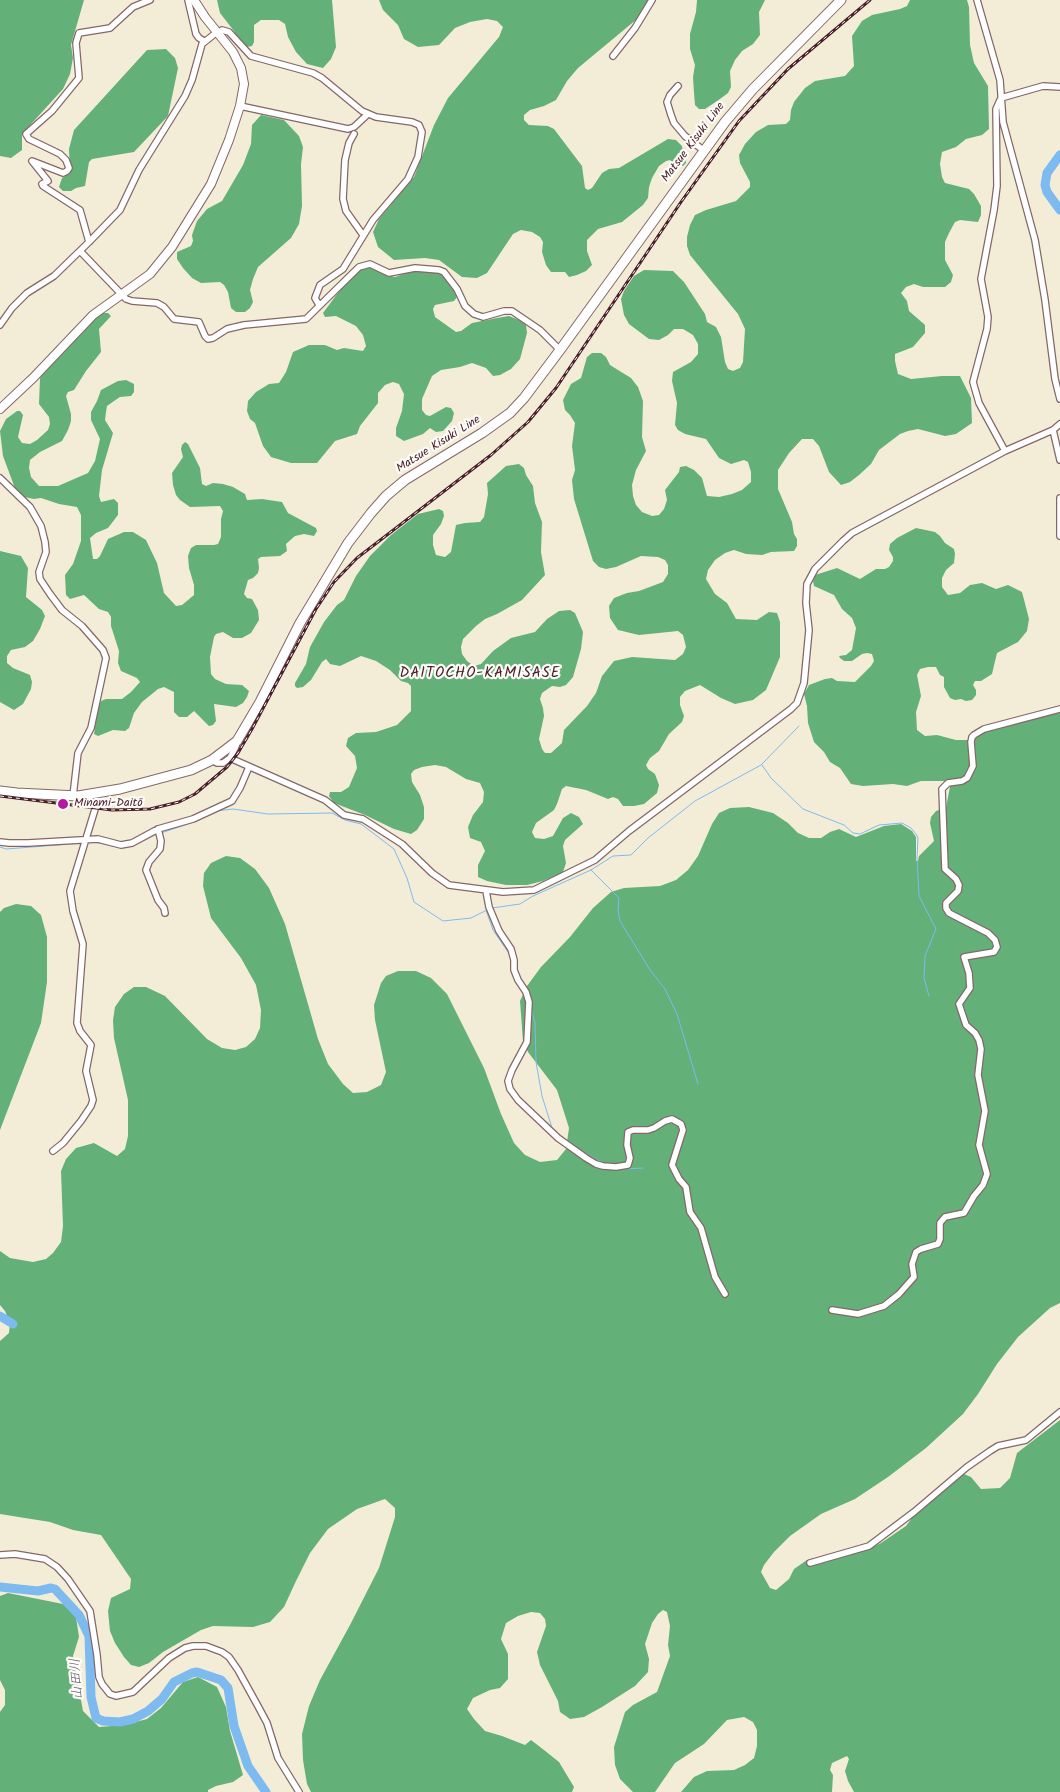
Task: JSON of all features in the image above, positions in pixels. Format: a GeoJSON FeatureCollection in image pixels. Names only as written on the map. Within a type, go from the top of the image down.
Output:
{"type":"FeatureCollection","features":[{"type":"Feature","properties":{"kind":"main road","name":"Matsue Kisuki Line"},"geometry":{"type":"LineString","coordinates":[[0,791],[75,796],[120,789],[191,770],[212,760],[236,741],[260,702],[300,623],[348,543],[371,513],[386,496],[405,480],[482,433],[510,413],[524,398],[703,150],[752,89],[841,0]]}},
{"type":"Feature","properties":{"kind":"street"},"geometry":{"type":"LineString","coordinates":[[89,242],[80,210],[43,186],[42,184],[48,181],[32,161],[63,173],[68,168],[66,160],[60,154],[29,139],[26,134],[52,111],[79,78],[76,43],[79,34],[110,28],[133,7],[150,0]]}},
{"type":"Feature","properties":{"kind":"street"},"geometry":{"type":"LineString","coordinates":[[188,0],[196,34],[204,41]]}},
{"type":"Feature","properties":{"kind":"street"},"geometry":{"type":"LineString","coordinates":[[0,409],[39,372],[93,315],[145,278],[159,264],[211,184],[240,106],[244,84],[241,68],[233,52],[204,17],[194,0]]}},
{"type":"Feature","properties":{"kind":"street"},"geometry":{"type":"LineString","coordinates":[[613,56],[635,28],[652,0]]}},
{"type":"Feature","properties":{"kind":"street"},"geometry":{"type":"LineString","coordinates":[[977,0],[1000,80],[1003,122],[1035,240],[1055,379],[1060,399]]}},
{"type":"Feature","properties":{"kind":"street"},"geometry":{"type":"LineString","coordinates":[[0,326],[12,308],[26,294],[54,276],[120,210],[138,170],[185,96],[204,41],[224,30],[229,32],[250,56],[317,75],[335,87],[362,111],[390,120],[412,122],[419,125],[422,132],[418,157],[408,179],[363,235],[350,259],[342,269],[320,285],[315,298],[320,305]]}},
{"type":"Feature","properties":{"kind":"street"},"geometry":{"type":"LineString","coordinates":[[678,86],[667,102],[674,123],[685,136],[703,150]]}},
{"type":"Feature","properties":{"kind":"street"},"geometry":{"type":"LineString","coordinates":[[1005,451],[979,403],[973,382],[987,329],[988,317],[981,279],[994,210],[998,170],[996,109],[1001,98],[1043,86],[1060,87]]}},
{"type":"Feature","properties":{"kind":"street"},"geometry":{"type":"LineString","coordinates":[[240,106],[348,129],[354,127],[368,114]]}},
{"type":"Feature","properties":{"kind":"street"},"geometry":{"type":"LineString","coordinates":[[354,134],[349,143],[345,160],[343,199],[346,212],[363,235]]}},
{"type":"Feature","properties":{"kind":"street"},"geometry":{"type":"LineString","coordinates":[[80,252],[122,294],[132,301],[161,305],[174,319],[199,322],[208,339],[214,338],[227,329],[244,325],[306,319],[362,265],[370,264],[389,273],[415,268],[439,270],[448,276],[466,306],[474,314],[483,317],[504,311],[512,311],[540,330],[560,350]]}},
{"type":"Feature","properties":{"kind":"street"},"geometry":{"type":"LineString","coordinates":[[230,758],[325,800],[344,814],[363,819],[402,844],[432,873],[449,885],[486,891],[517,892],[534,890],[595,860],[648,816],[797,703],[804,683],[809,630],[806,591],[808,584],[815,569],[852,533],[1005,451],[1053,430],[1060,424]]}},
{"type":"Feature","properties":{"kind":"street"},"geometry":{"type":"LineString","coordinates":[[1053,430],[1060,460]]}},
{"type":"Feature","properties":{"kind":"street"},"geometry":{"type":"LineString","coordinates":[[0,478],[30,507],[41,526],[46,552],[39,572],[40,579],[62,610],[82,626],[103,650],[106,658],[91,728],[78,753],[75,796],[80,800],[96,805],[70,891],[73,911],[83,944],[78,1023],[80,1031],[91,1045],[86,1071],[93,1094],[93,1102],[81,1121],[63,1143],[53,1151]]}},
{"type":"Feature","properties":{"kind":"street"},"geometry":{"type":"LineString","coordinates":[[1060,498],[1060,536]]}},
{"type":"Feature","properties":{"kind":"street"},"geometry":{"type":"LineString","coordinates":[[832,1310],[858,1314],[884,1306],[900,1294],[914,1277],[912,1264],[916,1252],[921,1248],[938,1244],[940,1223],[945,1217],[964,1213],[983,1185],[987,1174],[979,1145],[985,1112],[979,1089],[978,1075],[982,1049],[975,1033],[966,1025],[960,1004],[970,988],[969,972],[964,957],[994,952],[997,947],[995,940],[988,933],[949,913],[946,908],[946,903],[958,891],[959,885],[956,879],[945,869],[942,789],[948,783],[962,781],[967,778],[973,766],[972,737],[977,733],[1060,709]]}},
{"type":"Feature","properties":{"kind":"street"},"geometry":{"type":"LineString","coordinates":[[212,760],[217,763],[223,763],[230,758],[236,746],[236,741]]}},
{"type":"Feature","properties":{"kind":"street"},"geometry":{"type":"LineString","coordinates":[[0,842],[85,842],[98,839],[121,844],[132,843],[232,801],[249,767]]}},
{"type":"Feature","properties":{"kind":"street"},"geometry":{"type":"LineString","coordinates":[[159,832],[160,849],[149,862],[146,870],[165,913]]}},
{"type":"Feature","properties":{"kind":"street"},"geometry":{"type":"LineString","coordinates":[[486,891],[489,907],[499,931],[511,949],[514,970],[526,992],[529,1002],[527,1042],[508,1081],[510,1089],[518,1100],[558,1138],[586,1158],[603,1166],[616,1167],[628,1165],[630,1158],[627,1145],[628,1132],[648,1130],[664,1121],[672,1119],[681,1124],[683,1130],[672,1165],[679,1179],[686,1187],[690,1212],[700,1228],[714,1277],[725,1294]]}},
{"type":"Feature","properties":{"kind":"street"},"geometry":{"type":"LineString","coordinates":[[810,1563],[869,1546],[892,1530],[967,1467],[998,1446],[1026,1440],[1060,1412]]}},
{"type":"Feature","properties":{"kind":"street"},"geometry":{"type":"LineString","coordinates":[[0,1555],[15,1554],[45,1558],[68,1579],[90,1611],[98,1654],[99,1676],[102,1684],[110,1694],[116,1696],[133,1692],[169,1658],[184,1648],[206,1646],[229,1657],[263,1716],[278,1758],[300,1792]]}},
{"type":"Feature","properties":{"kind":"green space"},"geometry":{"type":"Polygon","coordinates":[[[0,0],[84,0],[71,45],[73,58],[70,74],[63,89],[22,134],[22,150],[11,158],[0,156],[0,0]]]}},
{"type":"Feature","properties":{"kind":"green space"},"geometry":{"type":"Polygon","coordinates":[[[217,0],[332,0],[336,47],[331,59],[323,68],[307,64],[296,52],[288,37],[285,24],[279,20],[261,20],[254,25],[254,42],[252,46],[247,47],[239,41],[220,13],[217,0]]]}},
{"type":"Feature","properties":{"kind":"green space"},"geometry":{"type":"Polygon","coordinates":[[[379,0],[649,0],[637,19],[578,68],[567,81],[556,100],[530,110],[524,115],[524,120],[529,125],[548,126],[554,129],[582,166],[585,188],[588,190],[592,188],[602,173],[609,169],[619,168],[668,139],[676,140],[682,146],[683,154],[686,156],[686,163],[683,166],[674,164],[670,160],[659,166],[652,178],[648,198],[643,205],[622,222],[598,229],[587,240],[587,251],[592,265],[586,271],[577,275],[569,277],[565,272],[551,272],[546,265],[542,252],[543,242],[540,237],[532,232],[521,230],[513,234],[487,273],[477,278],[462,277],[439,260],[425,258],[394,260],[378,247],[373,232],[379,219],[414,177],[434,125],[448,98],[499,37],[503,27],[497,21],[487,19],[470,22],[455,28],[439,45],[418,47],[404,39],[398,25],[383,10],[379,0]]]}},
{"type":"Feature","properties":{"kind":"green space"},"geometry":{"type":"Polygon","coordinates":[[[697,0],[765,0],[759,12],[760,35],[735,60],[730,71],[731,87],[728,93],[705,109],[699,109],[695,105],[693,77],[695,65],[690,49],[690,34],[697,0]]]}},
{"type":"Feature","properties":{"kind":"green space"},"geometry":{"type":"Polygon","coordinates":[[[910,0],[967,0],[969,7],[970,45],[974,63],[988,86],[989,129],[982,135],[966,139],[956,147],[942,152],[940,164],[945,183],[969,189],[981,206],[981,215],[978,222],[960,220],[955,222],[949,233],[945,242],[945,260],[953,275],[951,282],[945,287],[923,287],[914,284],[906,287],[901,293],[907,301],[909,311],[925,325],[925,333],[913,347],[895,354],[895,361],[898,374],[911,379],[960,376],[971,398],[972,423],[956,434],[945,436],[918,429],[900,434],[879,450],[871,464],[859,475],[850,482],[841,485],[829,472],[819,446],[813,439],[802,439],[789,453],[778,470],[778,489],[797,539],[797,546],[794,551],[771,552],[762,555],[746,554],[734,550],[725,553],[715,560],[708,570],[706,579],[715,594],[727,603],[736,619],[757,620],[769,612],[777,613],[780,622],[780,657],[766,690],[753,700],[735,704],[700,685],[685,691],[680,697],[680,705],[684,716],[682,722],[669,734],[659,751],[650,758],[646,765],[655,774],[659,785],[657,793],[644,804],[623,806],[618,799],[613,797],[608,799],[586,790],[566,786],[562,789],[554,810],[536,823],[532,832],[535,838],[544,839],[553,836],[563,818],[571,813],[579,817],[583,824],[565,840],[563,846],[566,863],[563,872],[543,881],[527,885],[506,885],[478,877],[478,865],[485,851],[481,842],[470,838],[468,827],[473,815],[483,802],[484,792],[480,783],[466,779],[446,767],[435,765],[422,767],[414,770],[411,774],[412,782],[420,795],[424,807],[424,819],[417,830],[411,834],[394,829],[334,803],[329,796],[330,792],[341,792],[349,787],[357,768],[355,756],[346,746],[348,738],[356,733],[376,732],[397,725],[411,711],[411,686],[401,681],[390,670],[376,661],[361,656],[340,666],[330,664],[326,659],[322,662],[311,680],[303,687],[297,688],[295,683],[306,664],[310,647],[324,622],[337,605],[344,600],[356,576],[370,556],[391,535],[418,514],[439,509],[443,511],[444,516],[433,535],[433,545],[436,555],[445,557],[451,552],[456,525],[480,522],[484,517],[488,494],[487,483],[506,466],[519,464],[524,468],[533,486],[535,503],[542,522],[541,552],[545,575],[522,600],[485,619],[476,626],[463,639],[461,647],[462,654],[467,661],[474,666],[481,664],[493,651],[511,638],[535,632],[547,619],[559,611],[570,610],[575,613],[583,632],[581,649],[573,677],[566,685],[560,687],[552,686],[542,693],[540,699],[544,716],[539,739],[545,753],[551,753],[562,743],[564,730],[587,706],[596,693],[602,676],[614,661],[632,657],[675,660],[683,654],[686,647],[683,635],[678,631],[639,635],[618,630],[610,618],[609,606],[614,598],[663,582],[668,574],[668,565],[665,560],[658,557],[641,556],[616,567],[606,569],[599,567],[593,561],[574,499],[572,480],[575,470],[572,446],[575,423],[565,410],[563,400],[571,384],[581,378],[587,357],[592,353],[601,353],[606,357],[610,365],[631,378],[638,387],[643,401],[642,437],[646,451],[636,470],[632,485],[636,505],[642,512],[652,516],[659,515],[664,509],[667,500],[665,490],[679,472],[680,467],[686,466],[694,470],[702,478],[707,496],[719,497],[732,494],[742,490],[751,482],[748,462],[744,460],[731,464],[719,458],[706,439],[685,434],[678,430],[675,425],[677,403],[672,381],[673,372],[691,362],[698,354],[698,344],[693,335],[683,329],[674,329],[659,340],[649,339],[629,324],[624,315],[621,299],[634,276],[644,270],[673,271],[684,282],[705,314],[707,322],[716,327],[721,337],[728,369],[733,371],[740,368],[743,362],[745,329],[738,314],[690,255],[687,237],[690,225],[695,215],[736,201],[750,187],[750,182],[740,163],[739,155],[745,144],[756,132],[768,125],[786,124],[790,120],[794,102],[805,88],[815,81],[845,76],[854,66],[852,36],[862,21],[872,15],[907,6],[910,0]]]}},
{"type":"Feature","properties":{"kind":"green space"},"geometry":{"type":"Polygon","coordinates":[[[166,49],[175,58],[178,68],[168,116],[134,152],[92,159],[89,162],[85,186],[71,191],[63,191],[59,187],[62,178],[70,172],[69,149],[74,130],[147,50],[166,49]]]}},
{"type":"Feature","properties":{"kind":"green space"},"geometry":{"type":"Polygon","coordinates":[[[261,115],[284,120],[299,136],[303,147],[301,164],[302,206],[299,224],[291,238],[258,267],[250,290],[253,302],[250,308],[245,312],[236,312],[231,308],[228,292],[224,285],[220,282],[201,283],[192,278],[177,259],[177,252],[191,246],[193,241],[192,235],[197,221],[207,209],[222,201],[243,165],[251,144],[252,125],[261,115]]]}},
{"type":"Feature","properties":{"kind":"green space"},"geometry":{"type":"Polygon","coordinates":[[[367,267],[395,277],[412,271],[439,273],[447,277],[457,297],[454,301],[435,305],[433,309],[435,317],[456,332],[461,331],[472,323],[497,318],[509,316],[519,320],[526,325],[527,333],[520,359],[511,369],[500,375],[493,376],[486,368],[472,363],[441,370],[432,376],[422,399],[422,410],[426,415],[430,416],[446,407],[451,408],[454,413],[452,421],[443,431],[436,432],[430,428],[423,434],[404,441],[396,436],[404,394],[399,384],[393,382],[385,385],[378,393],[378,403],[360,426],[357,434],[335,441],[317,463],[291,463],[271,457],[263,446],[255,423],[250,419],[247,411],[248,401],[256,392],[269,384],[279,383],[286,372],[293,352],[309,345],[325,345],[337,350],[344,348],[363,351],[366,346],[363,335],[356,326],[336,316],[325,317],[323,313],[355,270],[367,267]]]}},
{"type":"Feature","properties":{"kind":"green space"},"geometry":{"type":"Polygon","coordinates":[[[101,313],[108,313],[111,316],[99,329],[101,352],[74,390],[68,392],[66,396],[71,414],[68,430],[62,441],[40,452],[30,460],[29,468],[31,477],[39,486],[58,486],[88,473],[95,461],[100,439],[91,420],[91,412],[101,390],[118,381],[126,380],[134,384],[134,392],[131,396],[120,397],[107,406],[105,420],[113,433],[102,470],[99,496],[101,502],[114,499],[118,503],[118,515],[108,528],[90,538],[93,559],[97,559],[100,556],[108,539],[124,532],[133,532],[146,540],[157,563],[164,593],[176,606],[182,605],[194,595],[194,585],[188,556],[191,548],[196,545],[218,544],[221,537],[223,511],[220,506],[190,507],[176,495],[172,473],[183,457],[181,449],[185,442],[188,444],[200,468],[202,484],[206,486],[213,483],[233,487],[245,494],[247,500],[262,499],[282,502],[288,513],[316,528],[317,531],[314,536],[304,534],[295,536],[286,544],[287,551],[280,556],[261,557],[258,559],[258,573],[248,580],[244,594],[247,598],[252,599],[258,610],[259,620],[251,633],[242,638],[233,638],[223,632],[216,634],[214,637],[210,657],[211,674],[215,679],[226,684],[242,685],[249,691],[243,703],[236,707],[214,704],[216,721],[213,725],[209,726],[194,711],[187,717],[179,717],[174,712],[174,692],[164,687],[158,689],[142,702],[134,713],[129,728],[125,731],[113,730],[98,736],[94,734],[97,711],[101,701],[106,699],[122,699],[140,682],[137,678],[121,671],[118,663],[119,651],[111,626],[111,617],[108,612],[99,609],[84,595],[70,599],[66,595],[65,575],[73,564],[81,541],[81,515],[77,507],[41,498],[24,497],[16,491],[3,456],[0,431],[6,419],[17,411],[20,411],[23,415],[18,437],[22,443],[30,444],[48,430],[50,424],[49,417],[39,404],[40,378],[93,317],[101,313]]]}},
{"type":"Feature","properties":{"kind":"green space"},"geometry":{"type":"Polygon","coordinates":[[[916,528],[935,532],[945,543],[954,549],[954,563],[946,570],[942,578],[942,587],[948,595],[960,593],[970,585],[982,583],[996,589],[1008,585],[1022,592],[1029,619],[1027,631],[1018,642],[997,653],[992,674],[981,681],[975,681],[973,685],[976,695],[972,700],[955,700],[950,698],[944,687],[944,677],[940,675],[936,667],[920,669],[917,675],[921,696],[916,712],[917,730],[925,736],[937,735],[956,740],[968,740],[987,730],[1060,713],[1060,1303],[1050,1308],[1018,1337],[963,1414],[926,1448],[855,1499],[821,1514],[790,1536],[774,1552],[761,1572],[770,1588],[776,1590],[789,1579],[794,1569],[807,1560],[854,1548],[869,1549],[881,1543],[906,1526],[926,1499],[952,1476],[964,1474],[971,1477],[981,1489],[1000,1488],[1010,1478],[1017,1453],[1060,1420],[1060,1792],[854,1792],[845,1771],[849,1759],[847,1756],[832,1763],[830,1770],[833,1775],[832,1792],[681,1792],[694,1777],[707,1771],[734,1770],[754,1758],[757,1746],[757,1730],[753,1722],[744,1717],[727,1720],[704,1744],[675,1763],[655,1792],[633,1792],[620,1779],[615,1765],[614,1747],[625,1712],[633,1705],[657,1692],[670,1656],[668,1645],[670,1626],[667,1612],[663,1610],[652,1623],[645,1644],[649,1659],[648,1672],[635,1686],[602,1707],[584,1717],[570,1719],[560,1712],[558,1701],[540,1665],[537,1652],[546,1626],[545,1619],[540,1613],[531,1612],[518,1616],[506,1623],[501,1639],[508,1654],[508,1679],[500,1688],[490,1690],[473,1698],[467,1709],[485,1731],[525,1745],[531,1740],[544,1750],[559,1762],[574,1787],[572,1792],[311,1792],[307,1784],[303,1760],[302,1734],[309,1706],[320,1680],[379,1568],[395,1517],[395,1508],[385,1499],[357,1509],[328,1529],[310,1553],[284,1607],[270,1622],[253,1627],[213,1626],[201,1630],[163,1652],[149,1663],[139,1667],[131,1665],[124,1657],[110,1631],[108,1611],[111,1598],[130,1589],[131,1579],[101,1535],[73,1530],[50,1522],[0,1514],[0,1341],[9,1333],[10,1323],[0,1305],[0,1251],[10,1258],[33,1262],[46,1259],[61,1242],[63,1226],[61,1171],[66,1159],[76,1148],[94,1143],[117,1156],[125,1149],[128,1136],[128,1100],[114,1038],[113,1020],[115,1007],[124,994],[134,987],[146,987],[165,996],[207,1039],[222,1048],[235,1050],[246,1047],[255,1039],[260,1028],[261,1010],[256,985],[241,958],[211,918],[203,886],[204,873],[211,863],[226,856],[240,858],[255,869],[269,888],[285,924],[318,1039],[328,1064],[343,1084],[353,1093],[367,1092],[381,1085],[386,1072],[375,1020],[374,1005],[381,983],[386,976],[398,971],[416,971],[431,978],[447,994],[484,1068],[514,1143],[525,1155],[540,1162],[557,1160],[566,1149],[569,1128],[557,1090],[528,1052],[523,1041],[520,1001],[527,986],[541,967],[570,937],[593,908],[611,892],[624,888],[660,886],[676,880],[688,870],[698,856],[719,813],[730,808],[749,807],[773,813],[788,823],[798,833],[809,838],[821,838],[839,829],[856,837],[884,826],[901,824],[912,831],[916,837],[916,861],[934,841],[930,823],[931,817],[936,811],[946,808],[951,781],[921,781],[907,786],[893,784],[863,786],[851,784],[840,768],[830,762],[824,752],[814,742],[808,723],[804,694],[809,685],[825,679],[832,678],[837,681],[855,682],[874,661],[872,654],[867,653],[852,661],[844,661],[840,658],[839,656],[846,655],[852,650],[856,628],[852,618],[842,609],[834,595],[814,586],[815,575],[837,568],[860,579],[876,569],[885,569],[893,561],[889,550],[890,544],[916,528]]]}},
{"type":"Feature","properties":{"kind":"green space"},"geometry":{"type":"Polygon","coordinates":[[[0,551],[21,556],[28,568],[26,597],[42,610],[45,616],[33,641],[25,647],[11,650],[7,656],[7,663],[13,668],[30,675],[32,682],[31,689],[23,704],[14,710],[0,702],[0,551]]]}},
{"type":"Feature","properties":{"kind":"green space"},"geometry":{"type":"Polygon","coordinates":[[[16,904],[31,906],[41,915],[47,937],[47,982],[41,1023],[0,1130],[0,912],[4,908],[16,904]]]}},
{"type":"Feature","properties":{"kind":"green space"},"geometry":{"type":"Polygon","coordinates":[[[8,1593],[63,1604],[76,1617],[79,1637],[73,1656],[83,1711],[99,1727],[124,1725],[147,1719],[161,1708],[183,1682],[198,1677],[217,1687],[226,1707],[230,1731],[243,1775],[233,1782],[216,1786],[208,1790],[208,1792],[0,1792],[0,1712],[5,1705],[5,1690],[0,1680],[0,1596],[8,1593]]]}},
{"type":"Feature","properties":{"kind":"waterway"},"geometry":{"type":"LineString","coordinates":[[1060,155],[1047,173],[1045,185],[1047,192],[1060,210]]}},
{"type":"Feature","properties":{"kind":"waterway"},"geometry":{"type":"LineString","coordinates":[[492,908],[520,904],[533,896],[591,870],[613,856],[631,855],[648,838],[695,801],[761,765],[799,726]]}},
{"type":"Feature","properties":{"kind":"waterway"},"geometry":{"type":"LineString","coordinates":[[762,765],[771,778],[803,809],[844,825],[853,833],[860,834],[879,825],[902,823],[911,828],[916,834],[918,838],[919,896],[936,929],[925,956],[924,978],[929,996]]}},
{"type":"Feature","properties":{"kind":"waterway"},"geometry":{"type":"LineString","coordinates":[[216,811],[233,809],[268,814],[332,813],[345,820],[361,824],[394,849],[407,878],[414,902],[443,921],[471,918],[489,909]]}},
{"type":"Feature","properties":{"kind":"waterway"},"geometry":{"type":"LineString","coordinates":[[161,833],[204,817]]}},
{"type":"Feature","properties":{"kind":"waterway"},"geometry":{"type":"LineString","coordinates":[[87,843],[94,842],[121,848],[133,846],[157,834]]}},
{"type":"Feature","properties":{"kind":"waterway"},"geometry":{"type":"LineString","coordinates":[[0,847],[6,849],[83,843]]}},
{"type":"Feature","properties":{"kind":"waterway"},"geometry":{"type":"LineString","coordinates":[[591,870],[619,898],[618,910],[620,921],[650,970],[665,989],[677,1014],[698,1084]]}},
{"type":"Feature","properties":{"kind":"waterway"},"geometry":{"type":"LineString","coordinates":[[486,910],[493,930],[510,955]]}},
{"type":"Feature","properties":{"kind":"waterway"},"geometry":{"type":"LineString","coordinates":[[532,1012],[535,1023],[536,1062],[542,1096],[552,1128]]}},
{"type":"Feature","properties":{"kind":"waterway"},"geometry":{"type":"LineString","coordinates":[[555,1131],[569,1142]]}},
{"type":"Feature","properties":{"kind":"waterway"},"geometry":{"type":"LineString","coordinates":[[585,1153],[603,1163]]}},
{"type":"Feature","properties":{"kind":"waterway"},"geometry":{"type":"LineString","coordinates":[[623,1169],[643,1168]]}},
{"type":"Feature","properties":{"kind":"waterway"},"geometry":{"type":"LineString","coordinates":[[0,1316],[13,1324]]}},
{"type":"Feature","properties":{"kind":"waterway","name":"山田川"},"geometry":{"type":"LineString","coordinates":[[0,1587],[38,1591],[55,1589],[79,1615],[89,1636],[91,1697],[96,1718],[103,1721],[120,1722],[133,1719],[148,1711],[162,1699],[174,1682],[192,1673],[197,1672],[221,1680],[228,1688],[234,1726],[248,1766],[266,1792]]}},
{"type":"Feature","properties":{"kind":"railway"},"geometry":{"type":"LineString","coordinates":[[0,796],[112,810],[150,809],[179,802],[195,794],[227,767],[252,729],[316,609],[334,582],[357,558],[491,455],[528,422],[556,388],[681,202],[739,121],[788,69],[870,0]]}},
{"type":"Feature","properties":{"kind":"place","name":"Minami-Daitō"},"geometry":{"type":"Point","coordinates":[63,804]}},
{"type":"Feature","properties":{"kind":"district","name":"DAITOCHO-KAMISASE"},"geometry":{"type":"Point","coordinates":[480,674]}}]}
